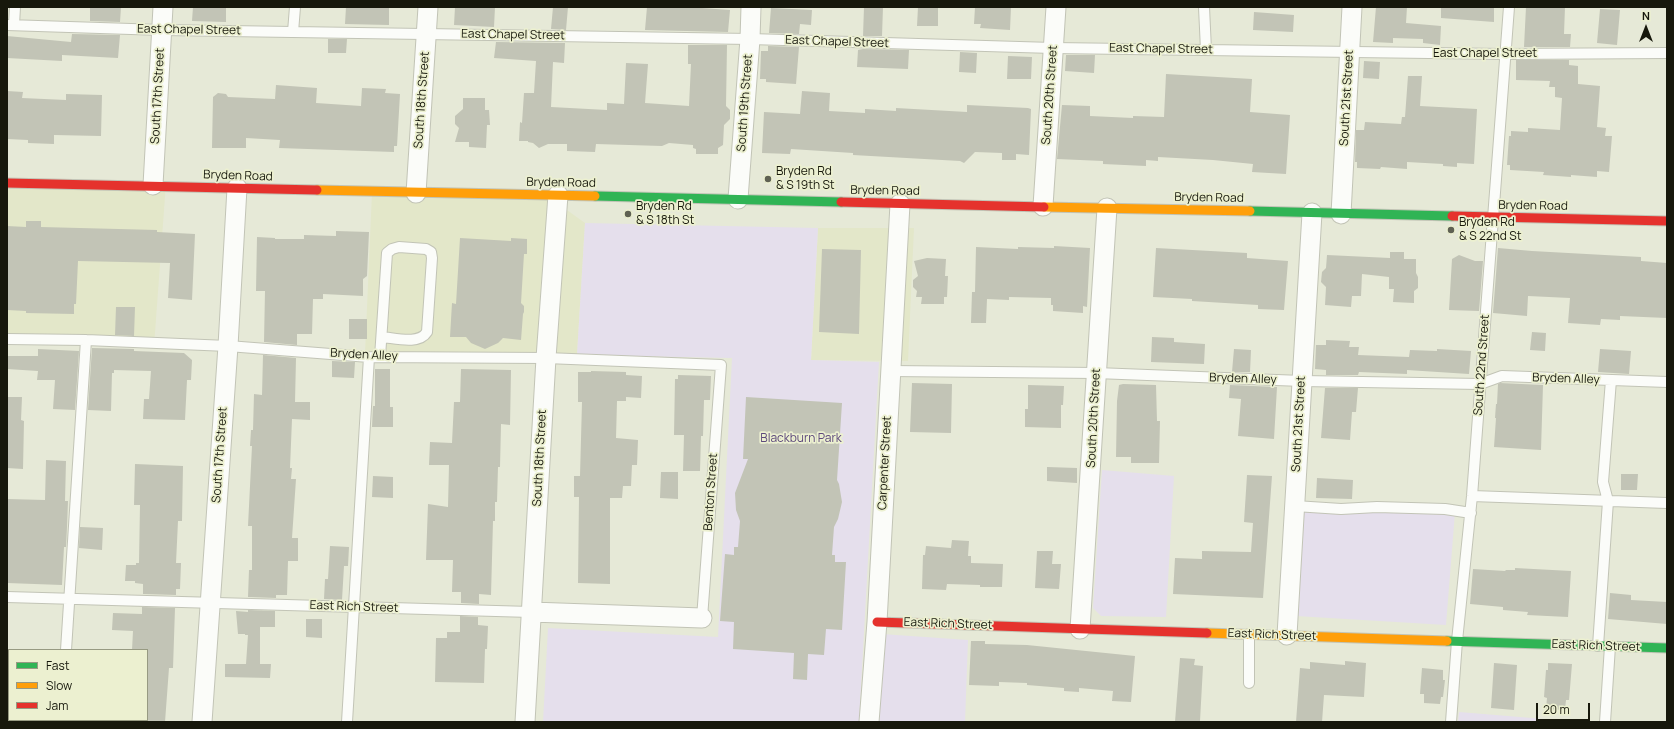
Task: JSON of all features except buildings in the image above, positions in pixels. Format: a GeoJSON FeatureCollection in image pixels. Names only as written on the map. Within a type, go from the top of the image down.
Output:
{"type":"FeatureCollection","features":[{"type":"Feature","properties":{"kind":"street","name":"South 17th Street"},"geometry":{"type":"LineString","coordinates":[[153,185],[163,7]]}},
{"type":"Feature","properties":{"kind":"street","name":"South 18th Street"},"geometry":{"type":"LineString","coordinates":[[416,192],[428,7]]}},
{"type":"Feature","properties":{"kind":"street","name":"South 19th Street"},"geometry":{"type":"LineString","coordinates":[[738,199],[751,7]]}},
{"type":"Feature","properties":{"kind":"street","name":"South 20th Street"},"geometry":{"type":"LineString","coordinates":[[1043,206],[1056,7]]}},
{"type":"Feature","properties":{"kind":"street","name":"South 21st Street"},"geometry":{"type":"LineString","coordinates":[[1341,214],[1352,7]]}},
{"type":"Feature","properties":{"kind":"street","name":"Bryden Road"},"geometry":{"type":"LineString","coordinates":[[7,183],[153,185],[900,204],[1667,221]]}},
{"type":"Feature","properties":{"kind":"street","name":"South 17th Street"},"geometry":{"type":"LineString","coordinates":[[202,722],[228,346],[237,188]]}},
{"type":"Feature","properties":{"kind":"street","name":"South 18th Street"},"geometry":{"type":"LineString","coordinates":[[525,722],[546,358],[558,195]]}},
{"type":"Feature","properties":{"kind":"street","name":"Carpenter Street"},"geometry":{"type":"LineString","coordinates":[[869,722],[877,622],[900,204]]}},
{"type":"Feature","properties":{"kind":"street","name":"South 20th Street"},"geometry":{"type":"LineString","coordinates":[[1080,629],[1107,208]]}},
{"type":"Feature","properties":{"kind":"street","name":"South 21st Street"},"geometry":{"type":"LineString","coordinates":[[1287,635],[1312,213]]}},
{"type":"Feature","properties":{"kind":"street","name":"East Rich Street"},"geometry":{"type":"LineString","coordinates":[[531,612],[702,618]]}},
{"type":"Feature","properties":{"kind":"street","name":"East Rich Street"},"geometry":{"type":"LineString","coordinates":[[877,622],[1667,648]]}},
{"type":"Feature","properties":{"kind":"lane"},"geometry":{"type":"LineString","coordinates":[[11,25],[15,7]]}},
{"type":"Feature","properties":{"kind":"lane"},"geometry":{"type":"LineString","coordinates":[[293,32],[295,7]]}},
{"type":"Feature","properties":{"kind":"lane"},"geometry":{"type":"LineString","coordinates":[[1204,7],[1206,50]]}},
{"type":"Feature","properties":{"kind":"lane","name":"South 22nd Street"},"geometry":{"type":"LineString","coordinates":[[1451,722],[1457,641],[1471,513],[1508,7]]}},
{"type":"Feature","properties":{"kind":"lane","name":"East Chapel Street"},"geometry":{"type":"LineString","coordinates":[[11,25],[162,30],[750,39],[1053,48],[1505,54],[1667,53]]}},
{"type":"Feature","properties":{"kind":"lane"},"geometry":{"type":"LineString","coordinates":[[380,357],[387,253],[392,249],[399,247],[426,249],[430,252],[432,258],[427,332],[424,337],[418,340],[382,337]]}},
{"type":"Feature","properties":{"kind":"lane","name":"Bryden Alley"},"geometry":{"type":"LineString","coordinates":[[7,339],[86,340],[228,346],[369,357],[546,358],[720,365]]}},
{"type":"Feature","properties":{"kind":"lane"},"geometry":{"type":"LineString","coordinates":[[66,649],[86,340]]}},
{"type":"Feature","properties":{"kind":"lane"},"geometry":{"type":"LineString","coordinates":[[347,722],[369,357]]}},
{"type":"Feature","properties":{"kind":"lane","name":"Benton Street"},"geometry":{"type":"LineString","coordinates":[[702,618],[720,365]]}},
{"type":"Feature","properties":{"kind":"lane","name":"Bryden Alley"},"geometry":{"type":"LineString","coordinates":[[890,371],[1096,373],[1302,381],[1480,384],[1502,376],[1667,382]]}},
{"type":"Feature","properties":{"kind":"lane"},"geometry":{"type":"LineString","coordinates":[[1598,646],[1608,501],[1603,482],[1611,380]]}},
{"type":"Feature","properties":{"kind":"lane"},"geometry":{"type":"LineString","coordinates":[[1472,496],[1667,503]]}},
{"type":"Feature","properties":{"kind":"lane"},"geometry":{"type":"LineString","coordinates":[[1294,506],[1341,509],[1377,507],[1445,509],[1471,513]]}},
{"type":"Feature","properties":{"kind":"lane","name":"East Rich Street"},"geometry":{"type":"LineString","coordinates":[[7,597],[531,612]]}},
{"type":"Feature","properties":{"kind":"lane"},"geometry":{"type":"LineString","coordinates":[[1249,634],[1249,682]]}},
{"type":"Feature","properties":{"kind":"lane"},"geometry":{"type":"LineString","coordinates":[[1605,722],[1610,646]]}},
{"type":"Feature","properties":{"kind":"shaded area"},"geometry":{"type":"Polygon","coordinates":[[[7,179],[166,183],[154,346],[7,340],[7,179]]]}},
{"type":"Feature","properties":{"kind":"shaded area"},"geometry":{"type":"Polygon","coordinates":[[[372,193],[553,200],[585,223],[577,355],[365,353],[372,193]]]}},
{"type":"Feature","properties":{"kind":"shaded area"},"geometry":{"type":"Polygon","coordinates":[[[818,228],[914,228],[908,361],[811,360],[818,228]]]}},
{"type":"Feature","properties":{"kind":"green space","name":"Blackburn Park"},"geometry":{"type":"Polygon","coordinates":[[[585,223],[818,228],[811,360],[879,362],[859,722],[543,722],[548,628],[718,637],[732,358],[577,355],[585,223]]]}},
{"type":"Feature","properties":{"kind":"green space"},"geometry":{"type":"Polygon","coordinates":[[[1102,470],[1174,476],[1166,617],[1101,616],[1093,608],[1102,470]]]}},
{"type":"Feature","properties":{"kind":"green space"},"geometry":{"type":"Polygon","coordinates":[[[1304,507],[1455,512],[1446,625],[1296,616],[1304,507]]]}},
{"type":"Feature","properties":{"kind":"green space"},"geometry":{"type":"Polygon","coordinates":[[[882,634],[968,640],[965,722],[878,722],[882,634]]]}},
{"type":"Feature","properties":{"kind":"green space"},"geometry":{"type":"Polygon","coordinates":[[[1459,712],[1581,722],[1458,722],[1459,712]]]}},
{"type":"Feature","properties":{"kind":"traffic: fast"},"geometry":{"type":"LineString","coordinates":[[595,196],[841,202]]}},
{"type":"Feature","properties":{"kind":"traffic: fast"},"geometry":{"type":"LineString","coordinates":[[1250,211],[1452,216]]}},
{"type":"Feature","properties":{"kind":"traffic: fast"},"geometry":{"type":"LineString","coordinates":[[1447,641],[1667,648]]}},
{"type":"Feature","properties":{"kind":"traffic: slow"},"geometry":{"type":"LineString","coordinates":[[317,190],[595,196]]}},
{"type":"Feature","properties":{"kind":"traffic: slow"},"geometry":{"type":"LineString","coordinates":[[1044,207],[1250,211]]}},
{"type":"Feature","properties":{"kind":"traffic: slow"},"geometry":{"type":"LineString","coordinates":[[1207,633],[1447,641]]}},
{"type":"Feature","properties":{"kind":"traffic: jam"},"geometry":{"type":"LineString","coordinates":[[7,183],[317,190]]}},
{"type":"Feature","properties":{"kind":"traffic: jam"},"geometry":{"type":"LineString","coordinates":[[841,202],[1044,207]]}},
{"type":"Feature","properties":{"kind":"traffic: jam"},"geometry":{"type":"LineString","coordinates":[[1452,216],[1667,221]]}},
{"type":"Feature","properties":{"kind":"traffic: jam"},"geometry":{"type":"LineString","coordinates":[[877,622],[1207,633]]}},
{"type":"Feature","properties":{"kind":"place","name":"Bryden Rd & S 19th St"},"geometry":{"type":"Point","coordinates":[768,179]}},
{"type":"Feature","properties":{"kind":"place","name":"Bryden Rd & S 18th St"},"geometry":{"type":"Point","coordinates":[628,214]}},
{"type":"Feature","properties":{"kind":"place","name":"Bryden Rd & S 22nd St"},"geometry":{"type":"Point","coordinates":[1451,230]}}]}
